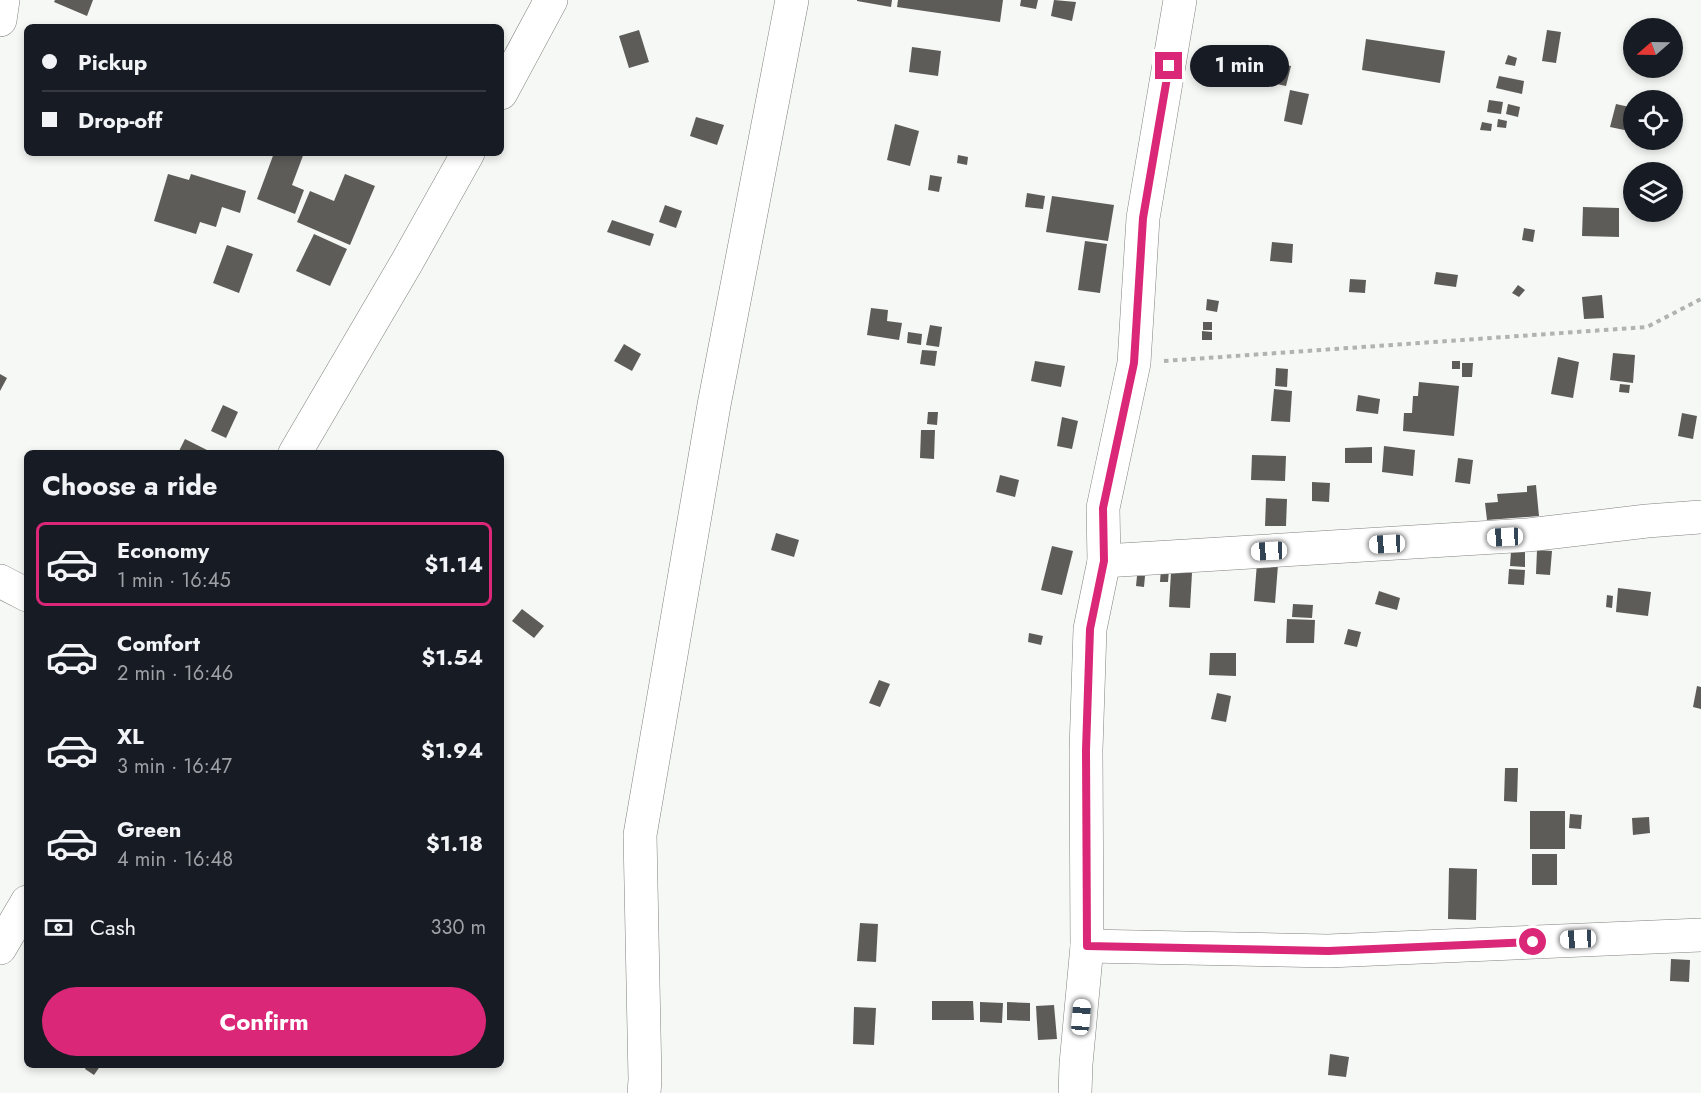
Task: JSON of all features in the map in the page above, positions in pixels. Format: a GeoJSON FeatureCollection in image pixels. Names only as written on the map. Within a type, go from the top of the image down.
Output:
{"type":"FeatureCollection","features":[{"type":"Feature","properties":{"kind":"main road"},"geometry":{"type":"LineString","coordinates":[[0,20],[3,0]]}},
{"type":"Feature","properties":{"kind":"main road"},"geometry":{"type":"LineString","coordinates":[[504,87],[551,0]]}},
{"type":"Feature","properties":{"kind":"main road"},"geometry":{"type":"LineString","coordinates":[[644,1093],[640,835],[714,405],[792,0]]}},
{"type":"Feature","properties":{"kind":"main road"},"geometry":{"type":"LineString","coordinates":[[1076,1093],[1076,1064],[1087,946],[1086,750],[1090,629],[1104,561],[1103,508],[1134,363],[1143,218],[1180,0]]}},
{"type":"Feature","properties":{"kind":"main road"},"geometry":{"type":"LineString","coordinates":[[298,450],[466,156]]}},
{"type":"Feature","properties":{"kind":"main road"},"geometry":{"type":"LineString","coordinates":[[1104,561],[1528,535],[1701,517]]}},
{"type":"Feature","properties":{"kind":"main road"},"geometry":{"type":"LineString","coordinates":[[0,581],[24,593]]}},
{"type":"Feature","properties":{"kind":"main road"},"geometry":{"type":"LineString","coordinates":[[0,948],[24,908]]}},
{"type":"Feature","properties":{"kind":"main road"},"geometry":{"type":"LineString","coordinates":[[1087,946],[1328,951],[1701,935]]}},
{"type":"Feature","properties":{"kind":"path"},"geometry":{"type":"LineString","coordinates":[[1134,363],[1647,327],[1701,298]]}},
{"type":"Feature","properties":{"kind":"building"},"geometry":{"type":"Polygon","coordinates":[[[55,0],[93,0],[87,16],[54,2],[55,0]]]}},
{"type":"Feature","properties":{"kind":"building"},"geometry":{"type":"Polygon","coordinates":[[[857,0],[892,0],[891,7],[857,0]]]}},
{"type":"Feature","properties":{"kind":"building"},"geometry":{"type":"Polygon","coordinates":[[[898,0],[1003,0],[1000,22],[897,7],[898,0]]]}},
{"type":"Feature","properties":{"kind":"building"},"geometry":{"type":"Polygon","coordinates":[[[1021,0],[1038,0],[1036,9],[1020,6],[1021,0]]]}},
{"type":"Feature","properties":{"kind":"building"},"geometry":{"type":"Polygon","coordinates":[[[1054,0],[1076,2],[1072,21],[1051,16],[1054,0]]]}},
{"type":"Feature","properties":{"kind":"building"},"geometry":{"type":"Polygon","coordinates":[[[639,30],[649,62],[629,68],[619,36],[639,30]]]}},
{"type":"Feature","properties":{"kind":"building"},"geometry":{"type":"Polygon","coordinates":[[[1547,30],[1561,32],[1556,63],[1542,61],[1547,30]]]}},
{"type":"Feature","properties":{"kind":"building"},"geometry":{"type":"Polygon","coordinates":[[[1366,39],[1445,51],[1440,83],[1362,70],[1366,39]]]}},
{"type":"Feature","properties":{"kind":"building"},"geometry":{"type":"Polygon","coordinates":[[[912,47],[941,51],[938,76],[909,72],[912,47]]]}},
{"type":"Feature","properties":{"kind":"building"},"geometry":{"type":"Polygon","coordinates":[[[1508,55],[1517,58],[1515,66],[1505,64],[1508,55]]]}},
{"type":"Feature","properties":{"kind":"building"},"geometry":{"type":"Polygon","coordinates":[[[1276,63],[1291,66],[1286,86],[1272,83],[1276,63]]]}},
{"type":"Feature","properties":{"kind":"building"},"geometry":{"type":"Polygon","coordinates":[[[1499,76],[1524,81],[1522,94],[1496,88],[1499,76]]]}},
{"type":"Feature","properties":{"kind":"building"},"geometry":{"type":"Polygon","coordinates":[[[1290,90],[1309,94],[1302,125],[1284,121],[1290,90]]]}},
{"type":"Feature","properties":{"kind":"building"},"geometry":{"type":"Polygon","coordinates":[[[1489,100],[1503,102],[1501,114],[1487,112],[1489,100]]]}},
{"type":"Feature","properties":{"kind":"building"},"geometry":{"type":"Polygon","coordinates":[[[1508,104],[1520,107],[1518,117],[1506,114],[1508,104]]]}},
{"type":"Feature","properties":{"kind":"building"},"geometry":{"type":"Polygon","coordinates":[[[1616,104],[1623,106],[1623,130],[1610,127],[1616,104]]]}},
{"type":"Feature","properties":{"kind":"building"},"geometry":{"type":"Polygon","coordinates":[[[696,117],[724,125],[717,145],[690,136],[696,117]]]}},
{"type":"Feature","properties":{"kind":"building"},"geometry":{"type":"Polygon","coordinates":[[[1498,119],[1507,121],[1506,128],[1497,127],[1498,119]]]}},
{"type":"Feature","properties":{"kind":"building"},"geometry":{"type":"Polygon","coordinates":[[[1482,122],[1492,124],[1491,131],[1480,130],[1482,122]]]}},
{"type":"Feature","properties":{"kind":"building"},"geometry":{"type":"Polygon","coordinates":[[[895,124],[919,131],[910,166],[887,160],[895,124]]]}},
{"type":"Feature","properties":{"kind":"building"},"geometry":{"type":"Polygon","coordinates":[[[958,155],[968,157],[967,165],[957,163],[958,155]]]}},
{"type":"Feature","properties":{"kind":"building"},"geometry":{"type":"Polygon","coordinates":[[[273,156],[303,156],[292,185],[304,190],[295,214],[257,199],[273,156]]]}},
{"type":"Feature","properties":{"kind":"building"},"geometry":{"type":"Polygon","coordinates":[[[168,174],[189,180],[191,174],[246,191],[240,213],[222,207],[216,227],[200,222],[196,234],[154,221],[168,174]]]}},
{"type":"Feature","properties":{"kind":"building"},"geometry":{"type":"Polygon","coordinates":[[[345,174],[375,186],[350,245],[297,222],[310,191],[334,201],[345,174]]]}},
{"type":"Feature","properties":{"kind":"building"},"geometry":{"type":"Polygon","coordinates":[[[930,175],[942,177],[939,192],[928,190],[930,175]]]}},
{"type":"Feature","properties":{"kind":"building"},"geometry":{"type":"Polygon","coordinates":[[[1027,193],[1045,196],[1043,209],[1025,207],[1027,193]]]}},
{"type":"Feature","properties":{"kind":"building"},"geometry":{"type":"Polygon","coordinates":[[[1052,196],[1114,205],[1108,241],[1046,232],[1052,196]]]}},
{"type":"Feature","properties":{"kind":"building"},"geometry":{"type":"Polygon","coordinates":[[[665,205],[682,211],[676,228],[659,222],[665,205]]]}},
{"type":"Feature","properties":{"kind":"building"},"geometry":{"type":"Polygon","coordinates":[[[1583,207],[1619,208],[1619,237],[1582,236],[1583,207]]]}},
{"type":"Feature","properties":{"kind":"building"},"geometry":{"type":"Polygon","coordinates":[[[612,220],[654,234],[650,246],[607,232],[612,220]]]}},
{"type":"Feature","properties":{"kind":"building"},"geometry":{"type":"Polygon","coordinates":[[[1524,228],[1535,230],[1533,242],[1522,240],[1524,228]]]}},
{"type":"Feature","properties":{"kind":"building"},"geometry":{"type":"Polygon","coordinates":[[[314,234],[347,249],[330,286],[296,271],[314,234]]]}},
{"type":"Feature","properties":{"kind":"building"},"geometry":{"type":"Polygon","coordinates":[[[1085,241],[1107,244],[1100,293],[1078,290],[1085,241]]]}},
{"type":"Feature","properties":{"kind":"building"},"geometry":{"type":"Polygon","coordinates":[[[1272,242],[1293,244],[1292,263],[1270,261],[1272,242]]]}},
{"type":"Feature","properties":{"kind":"building"},"geometry":{"type":"Polygon","coordinates":[[[227,245],[253,254],[239,293],[213,283],[227,245]]]}},
{"type":"Feature","properties":{"kind":"building"},"geometry":{"type":"Polygon","coordinates":[[[1436,272],[1458,275],[1456,287],[1434,284],[1436,272]]]}},
{"type":"Feature","properties":{"kind":"building"},"geometry":{"type":"Polygon","coordinates":[[[1350,279],[1366,280],[1365,293],[1349,292],[1350,279]]]}},
{"type":"Feature","properties":{"kind":"building"},"geometry":{"type":"Polygon","coordinates":[[[1518,285],[1525,290],[1519,297],[1512,293],[1518,285]]]}},
{"type":"Feature","properties":{"kind":"building"},"geometry":{"type":"Polygon","coordinates":[[[1602,295],[1604,318],[1584,319],[1582,297],[1602,295]]]}},
{"type":"Feature","properties":{"kind":"building"},"geometry":{"type":"Polygon","coordinates":[[[1207,299],[1219,301],[1217,312],[1206,310],[1207,299]]]}},
{"type":"Feature","properties":{"kind":"building"},"geometry":{"type":"Polygon","coordinates":[[[871,308],[888,310],[887,321],[902,323],[899,340],[867,335],[871,308]]]}},
{"type":"Feature","properties":{"kind":"building"},"geometry":{"type":"Polygon","coordinates":[[[1203,322],[1212,322],[1212,330],[1203,330],[1203,322]]]}},
{"type":"Feature","properties":{"kind":"building"},"geometry":{"type":"Polygon","coordinates":[[[930,325],[942,327],[939,347],[926,345],[930,325]]]}},
{"type":"Feature","properties":{"kind":"building"},"geometry":{"type":"Polygon","coordinates":[[[1202,331],[1212,332],[1212,340],[1202,340],[1202,331]]]}},
{"type":"Feature","properties":{"kind":"building"},"geometry":{"type":"Polygon","coordinates":[[[908,332],[922,334],[921,345],[907,343],[908,332]]]}},
{"type":"Feature","properties":{"kind":"building"},"geometry":{"type":"Polygon","coordinates":[[[624,344],[641,354],[632,371],[614,361],[624,344]]]}},
{"type":"Feature","properties":{"kind":"building"},"geometry":{"type":"Polygon","coordinates":[[[922,350],[937,351],[935,366],[920,364],[922,350]]]}},
{"type":"Feature","properties":{"kind":"building"},"geometry":{"type":"Polygon","coordinates":[[[1613,353],[1635,355],[1633,383],[1610,380],[1613,353]]]}},
{"type":"Feature","properties":{"kind":"building"},"geometry":{"type":"Polygon","coordinates":[[[1558,357],[1579,362],[1573,398],[1551,394],[1558,357]]]}},
{"type":"Feature","properties":{"kind":"building"},"geometry":{"type":"Polygon","coordinates":[[[1035,361],[1065,366],[1061,387],[1031,381],[1035,361]]]}},
{"type":"Feature","properties":{"kind":"building"},"geometry":{"type":"Polygon","coordinates":[[[1452,361],[1460,361],[1460,369],[1452,369],[1452,361]]]}},
{"type":"Feature","properties":{"kind":"building"},"geometry":{"type":"Polygon","coordinates":[[[1462,363],[1473,363],[1472,377],[1462,377],[1462,363]]]}},
{"type":"Feature","properties":{"kind":"building"},"geometry":{"type":"Polygon","coordinates":[[[1276,368],[1288,369],[1287,387],[1275,386],[1276,368]]]}},
{"type":"Feature","properties":{"kind":"building"},"geometry":{"type":"Polygon","coordinates":[[[0,374],[7,378],[0,391],[0,374]]]}},
{"type":"Feature","properties":{"kind":"building"},"geometry":{"type":"Polygon","coordinates":[[[1419,382],[1459,386],[1454,436],[1403,431],[1404,413],[1412,413],[1413,396],[1418,396],[1419,382]]]}},
{"type":"Feature","properties":{"kind":"building"},"geometry":{"type":"Polygon","coordinates":[[[1620,384],[1630,385],[1629,393],[1619,392],[1620,384]]]}},
{"type":"Feature","properties":{"kind":"building"},"geometry":{"type":"Polygon","coordinates":[[[1274,389],[1292,391],[1290,422],[1271,421],[1274,389]]]}},
{"type":"Feature","properties":{"kind":"building"},"geometry":{"type":"Polygon","coordinates":[[[1358,395],[1380,399],[1378,414],[1356,411],[1358,395]]]}},
{"type":"Feature","properties":{"kind":"building"},"geometry":{"type":"Polygon","coordinates":[[[223,405],[238,412],[226,438],[211,431],[223,405]]]}},
{"type":"Feature","properties":{"kind":"building"},"geometry":{"type":"Polygon","coordinates":[[[928,412],[938,412],[937,425],[927,424],[928,412]]]}},
{"type":"Feature","properties":{"kind":"building"},"geometry":{"type":"Polygon","coordinates":[[[1682,413],[1697,416],[1693,439],[1678,436],[1682,413]]]}},
{"type":"Feature","properties":{"kind":"building"},"geometry":{"type":"Polygon","coordinates":[[[1062,417],[1078,421],[1072,449],[1057,446],[1062,417]]]}},
{"type":"Feature","properties":{"kind":"building"},"geometry":{"type":"Polygon","coordinates":[[[921,430],[935,430],[934,459],[920,458],[921,430]]]}},
{"type":"Feature","properties":{"kind":"building"},"geometry":{"type":"Polygon","coordinates":[[[185,439],[207,450],[180,450],[185,439]]]}},
{"type":"Feature","properties":{"kind":"building"},"geometry":{"type":"Polygon","coordinates":[[[1384,446],[1415,450],[1413,476],[1382,472],[1384,446]]]}},
{"type":"Feature","properties":{"kind":"building"},"geometry":{"type":"Polygon","coordinates":[[[1372,447],[1372,463],[1345,463],[1345,448],[1372,447]]]}},
{"type":"Feature","properties":{"kind":"building"},"geometry":{"type":"Polygon","coordinates":[[[1252,455],[1286,456],[1285,481],[1251,480],[1252,455]]]}},
{"type":"Feature","properties":{"kind":"building"},"geometry":{"type":"Polygon","coordinates":[[[1458,458],[1473,460],[1470,484],[1455,482],[1458,458]]]}},
{"type":"Feature","properties":{"kind":"building"},"geometry":{"type":"Polygon","coordinates":[[[1000,475],[1019,480],[1015,497],[996,492],[1000,475]]]}},
{"type":"Feature","properties":{"kind":"building"},"geometry":{"type":"Polygon","coordinates":[[[1312,482],[1330,483],[1329,502],[1312,501],[1312,482]]]}},
{"type":"Feature","properties":{"kind":"building"},"geometry":{"type":"Polygon","coordinates":[[[1536,485],[1539,516],[1487,520],[1485,503],[1498,502],[1497,494],[1527,492],[1527,486],[1536,485]]]}},
{"type":"Feature","properties":{"kind":"building"},"geometry":{"type":"Polygon","coordinates":[[[1266,498],[1287,499],[1286,526],[1265,526],[1266,498]]]}},
{"type":"Feature","properties":{"kind":"building"},"geometry":{"type":"Polygon","coordinates":[[[776,533],[799,540],[794,557],[771,550],[776,533]]]}},
{"type":"Feature","properties":{"kind":"building"},"geometry":{"type":"Polygon","coordinates":[[[1052,546],[1073,551],[1062,595],[1041,590],[1052,546]]]}},
{"type":"Feature","properties":{"kind":"building"},"geometry":{"type":"Polygon","coordinates":[[[1537,550],[1552,551],[1550,575],[1536,574],[1537,550]]]}},
{"type":"Feature","properties":{"kind":"building"},"geometry":{"type":"Polygon","coordinates":[[[1511,551],[1525,552],[1525,567],[1510,566],[1511,551]]]}},
{"type":"Feature","properties":{"kind":"building"},"geometry":{"type":"Polygon","coordinates":[[[1257,563],[1278,565],[1275,603],[1254,601],[1257,563]]]}},
{"type":"Feature","properties":{"kind":"building"},"geometry":{"type":"Polygon","coordinates":[[[1161,569],[1169,570],[1168,582],[1160,582],[1161,569]]]}},
{"type":"Feature","properties":{"kind":"building"},"geometry":{"type":"Polygon","coordinates":[[[1509,569],[1525,570],[1524,585],[1508,584],[1509,569]]]}},
{"type":"Feature","properties":{"kind":"building"},"geometry":{"type":"Polygon","coordinates":[[[1171,572],[1192,573],[1190,608],[1169,607],[1171,572]]]}},
{"type":"Feature","properties":{"kind":"building"},"geometry":{"type":"Polygon","coordinates":[[[1137,576],[1145,576],[1144,587],[1136,586],[1137,576]]]}},
{"type":"Feature","properties":{"kind":"building"},"geometry":{"type":"Polygon","coordinates":[[[1618,588],[1651,592],[1648,616],[1616,612],[1618,588]]]}},
{"type":"Feature","properties":{"kind":"building"},"geometry":{"type":"Polygon","coordinates":[[[1379,591],[1400,598],[1397,610],[1375,604],[1379,591]]]}},
{"type":"Feature","properties":{"kind":"building"},"geometry":{"type":"Polygon","coordinates":[[[1607,595],[1613,596],[1612,608],[1606,607],[1607,595]]]}},
{"type":"Feature","properties":{"kind":"building"},"geometry":{"type":"Polygon","coordinates":[[[1293,604],[1313,605],[1312,618],[1292,617],[1293,604]]]}},
{"type":"Feature","properties":{"kind":"building"},"geometry":{"type":"Polygon","coordinates":[[[522,609],[544,626],[534,638],[512,621],[522,609]]]}},
{"type":"Feature","properties":{"kind":"building"},"geometry":{"type":"Polygon","coordinates":[[[1287,619],[1315,620],[1314,643],[1286,643],[1287,619]]]}},
{"type":"Feature","properties":{"kind":"building"},"geometry":{"type":"Polygon","coordinates":[[[1348,629],[1361,632],[1357,647],[1344,644],[1348,629]]]}},
{"type":"Feature","properties":{"kind":"building"},"geometry":{"type":"Polygon","coordinates":[[[1029,633],[1043,636],[1041,645],[1028,642],[1029,633]]]}},
{"type":"Feature","properties":{"kind":"building"},"geometry":{"type":"Polygon","coordinates":[[[1210,653],[1236,653],[1236,676],[1209,675],[1210,653]]]}},
{"type":"Feature","properties":{"kind":"building"},"geometry":{"type":"Polygon","coordinates":[[[879,680],[890,684],[880,707],[869,703],[879,680]]]}},
{"type":"Feature","properties":{"kind":"building"},"geometry":{"type":"Polygon","coordinates":[[[1697,686],[1701,687],[1701,709],[1693,707],[1697,686]]]}},
{"type":"Feature","properties":{"kind":"building"},"geometry":{"type":"Polygon","coordinates":[[[1217,693],[1231,696],[1226,722],[1211,719],[1217,693]]]}},
{"type":"Feature","properties":{"kind":"building"},"geometry":{"type":"Polygon","coordinates":[[[1505,768],[1518,768],[1517,802],[1504,801],[1505,768]]]}},
{"type":"Feature","properties":{"kind":"building"},"geometry":{"type":"Polygon","coordinates":[[[1530,811],[1565,811],[1565,849],[1530,849],[1530,811]]]}},
{"type":"Feature","properties":{"kind":"building"},"geometry":{"type":"Polygon","coordinates":[[[1570,814],[1582,815],[1581,829],[1569,828],[1570,814]]]}},
{"type":"Feature","properties":{"kind":"building"},"geometry":{"type":"Polygon","coordinates":[[[1649,817],[1650,833],[1633,835],[1632,818],[1649,817]]]}},
{"type":"Feature","properties":{"kind":"building"},"geometry":{"type":"Polygon","coordinates":[[[1532,854],[1557,854],[1557,885],[1532,885],[1532,854]]]}},
{"type":"Feature","properties":{"kind":"building"},"geometry":{"type":"Polygon","coordinates":[[[1449,868],[1477,869],[1476,920],[1448,919],[1449,868]]]}},
{"type":"Feature","properties":{"kind":"building"},"geometry":{"type":"Polygon","coordinates":[[[860,923],[878,924],[876,962],[857,961],[860,923]]]}},
{"type":"Feature","properties":{"kind":"building"},"geometry":{"type":"Polygon","coordinates":[[[1671,959],[1690,960],[1689,982],[1670,981],[1671,959]]]}},
{"type":"Feature","properties":{"kind":"building"},"geometry":{"type":"Polygon","coordinates":[[[932,1001],[973,1001],[974,1020],[932,1020],[932,1001]]]}},
{"type":"Feature","properties":{"kind":"building"},"geometry":{"type":"Polygon","coordinates":[[[980,1002],[1003,1003],[1002,1023],[980,1022],[980,1002]]]}},
{"type":"Feature","properties":{"kind":"building"},"geometry":{"type":"Polygon","coordinates":[[[1007,1002],[1030,1003],[1030,1021],[1007,1020],[1007,1002]]]}},
{"type":"Feature","properties":{"kind":"building"},"geometry":{"type":"Polygon","coordinates":[[[1054,1005],[1057,1039],[1038,1040],[1036,1006],[1054,1005]]]}},
{"type":"Feature","properties":{"kind":"building"},"geometry":{"type":"Polygon","coordinates":[[[854,1007],[876,1008],[874,1045],[853,1044],[854,1007]]]}},
{"type":"Feature","properties":{"kind":"building"},"geometry":{"type":"Polygon","coordinates":[[[1330,1054],[1349,1057],[1346,1077],[1328,1075],[1330,1054]]]}},
{"type":"Feature","properties":{"kind":"building"},"geometry":{"type":"Polygon","coordinates":[[[86,1068],[99,1068],[94,1075],[86,1068]]]}},
{"type":"Feature","properties":{"kind":"route"},"geometry":{"type":"LineString","coordinates":[[1169,66],[1143,218],[1134,363],[1103,508],[1104,561],[1090,629],[1086,750],[1087,946],[1328,951],[1533,942]]}}]}
